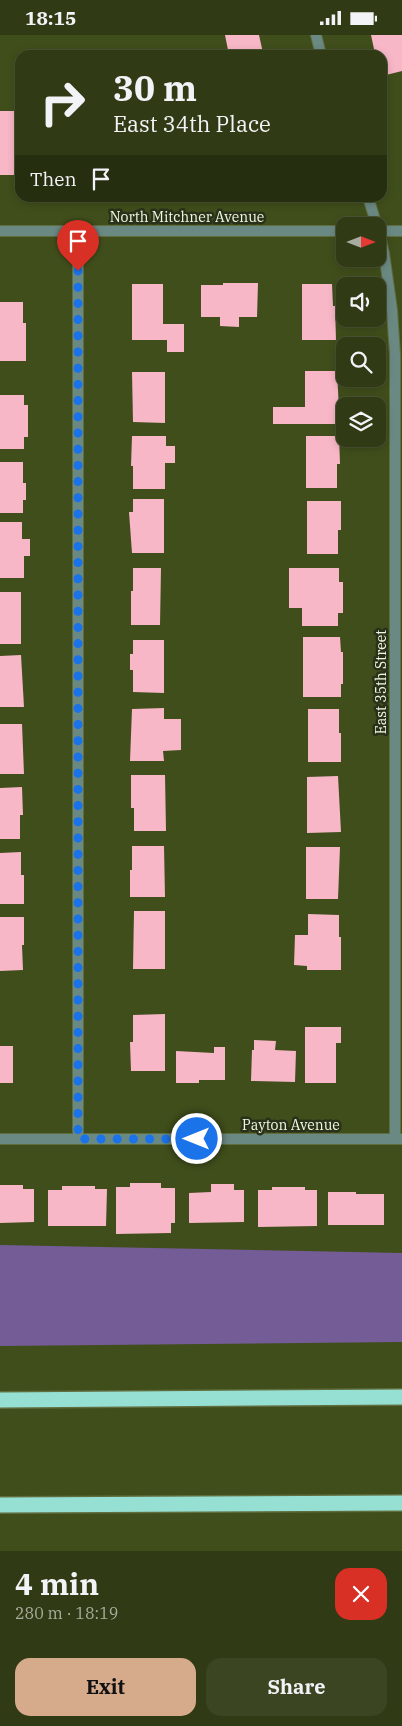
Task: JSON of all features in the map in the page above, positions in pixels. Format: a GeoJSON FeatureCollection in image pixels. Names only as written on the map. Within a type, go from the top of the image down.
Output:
{"type":"FeatureCollection","features":[{"type":"Feature","properties":{"kind":"highway"},"geometry":{"type":"LineString","coordinates":[[0,1400],[402,1397]]}},
{"type":"Feature","properties":{"kind":"highway"},"geometry":{"type":"LineString","coordinates":[[0,1505],[402,1503]]}},
{"type":"Feature","properties":{"kind":"street"},"geometry":{"type":"LineString","coordinates":[[316,35],[320,50]]}},
{"type":"Feature","properties":{"kind":"street","name":"East 35th Street"},"geometry":{"type":"LineString","coordinates":[[370,202],[374,217]]}},
{"type":"Feature","properties":{"kind":"street"},"geometry":{"type":"LineString","coordinates":[[386,230],[402,231]]}},
{"type":"Feature","properties":{"kind":"street","name":"North Mitchner Avenue"},"geometry":{"type":"LineString","coordinates":[[0,231],[336,231]]}},
{"type":"Feature","properties":{"kind":"street"},"geometry":{"type":"LineString","coordinates":[[78,231],[78,1139]]}},
{"type":"Feature","properties":{"kind":"street","name":"East 35th Street"},"geometry":{"type":"LineString","coordinates":[[386,267],[392,310],[395,355],[399,1139]]}},
{"type":"Feature","properties":{"kind":"street","name":"Payton Avenue"},"geometry":{"type":"LineString","coordinates":[[0,1139],[399,1139]]}},
{"type":"Feature","properties":{"kind":"shaded area"},"geometry":{"type":"Polygon","coordinates":[[[0,1245],[402,1253],[402,1342],[0,1346],[0,1245]]]}},
{"type":"Feature","properties":{"kind":"building"},"geometry":{"type":"Polygon","coordinates":[[[225,35],[259,35],[262,50],[228,50],[225,35]]]}},
{"type":"Feature","properties":{"kind":"building"},"geometry":{"type":"Polygon","coordinates":[[[371,35],[402,35],[402,71],[387,75],[387,50],[372,50],[374,49],[371,35]]]}},
{"type":"Feature","properties":{"kind":"building"},"geometry":{"type":"Polygon","coordinates":[[[0,111],[14,111],[15,175],[0,175],[0,111]]]}},
{"type":"Feature","properties":{"kind":"building"},"geometry":{"type":"Polygon","coordinates":[[[223,283],[258,283],[257,317],[239,317],[239,327],[220,326],[220,317],[201,317],[201,285],[223,285],[223,283]]]}},
{"type":"Feature","properties":{"kind":"building"},"geometry":{"type":"Polygon","coordinates":[[[132,284],[163,284],[163,324],[184,324],[184,352],[167,352],[167,340],[132,340],[132,284]]]}},
{"type":"Feature","properties":{"kind":"building"},"geometry":{"type":"Polygon","coordinates":[[[302,284],[332,284],[336,340],[302,340],[302,284]]]}},
{"type":"Feature","properties":{"kind":"building"},"geometry":{"type":"Polygon","coordinates":[[[0,302],[23,302],[23,323],[26,323],[26,361],[0,361],[0,302]]]}},
{"type":"Feature","properties":{"kind":"building"},"geometry":{"type":"Polygon","coordinates":[[[305,371],[336,371],[338,397],[336,397],[336,424],[273,424],[273,407],[305,407],[305,371]]]}},
{"type":"Feature","properties":{"kind":"building"},"geometry":{"type":"Polygon","coordinates":[[[132,372],[165,372],[165,423],[133,422],[132,372]]]}},
{"type":"Feature","properties":{"kind":"building"},"geometry":{"type":"Polygon","coordinates":[[[0,395],[24,395],[24,405],[28,405],[28,437],[24,437],[24,449],[0,449],[0,395]]]}},
{"type":"Feature","properties":{"kind":"building"},"geometry":{"type":"Polygon","coordinates":[[[132,436],[166,436],[166,446],[175,446],[175,463],[165,463],[165,489],[133,489],[133,466],[131,466],[132,436]]]}},
{"type":"Feature","properties":{"kind":"building"},"geometry":{"type":"Polygon","coordinates":[[[306,436],[336,436],[336,447],[339,447],[340,464],[337,464],[337,488],[306,488],[306,436]]]}},
{"type":"Feature","properties":{"kind":"building"},"geometry":{"type":"Polygon","coordinates":[[[0,462],[23,462],[23,483],[26,483],[26,500],[23,500],[23,513],[0,513],[0,462]]]}},
{"type":"Feature","properties":{"kind":"building"},"geometry":{"type":"Polygon","coordinates":[[[133,499],[164,499],[164,553],[132,553],[129,512],[133,512],[133,499]]]}},
{"type":"Feature","properties":{"kind":"building"},"geometry":{"type":"Polygon","coordinates":[[[307,501],[341,501],[341,530],[338,530],[338,554],[307,554],[307,501]]]}},
{"type":"Feature","properties":{"kind":"building"},"geometry":{"type":"Polygon","coordinates":[[[0,522],[22,522],[22,539],[30,539],[30,556],[24,556],[24,578],[0,578],[0,522]]]}},
{"type":"Feature","properties":{"kind":"building"},"geometry":{"type":"Polygon","coordinates":[[[133,568],[161,568],[160,625],[131,625],[133,568]]]}},
{"type":"Feature","properties":{"kind":"building"},"geometry":{"type":"Polygon","coordinates":[[[289,568],[339,568],[339,582],[343,582],[343,613],[338,613],[338,626],[302,626],[302,608],[289,608],[289,568]]]}},
{"type":"Feature","properties":{"kind":"building"},"geometry":{"type":"Polygon","coordinates":[[[0,592],[21,592],[21,644],[0,644],[0,592]]]}},
{"type":"Feature","properties":{"kind":"building"},"geometry":{"type":"Polygon","coordinates":[[[303,637],[340,637],[341,652],[343,652],[341,697],[303,697],[303,637]]]}},
{"type":"Feature","properties":{"kind":"building"},"geometry":{"type":"Polygon","coordinates":[[[133,640],[164,640],[164,693],[133,692],[133,670],[130,670],[130,654],[133,654],[133,640]]]}},
{"type":"Feature","properties":{"kind":"building"},"geometry":{"type":"Polygon","coordinates":[[[21,655],[24,707],[0,707],[0,656],[21,655]]]}},
{"type":"Feature","properties":{"kind":"building"},"geometry":{"type":"Polygon","coordinates":[[[164,708],[164,719],[181,719],[181,750],[163,751],[164,761],[130,761],[132,709],[164,708]]]}},
{"type":"Feature","properties":{"kind":"building"},"geometry":{"type":"Polygon","coordinates":[[[308,709],[339,709],[341,762],[308,762],[308,709]]]}},
{"type":"Feature","properties":{"kind":"building"},"geometry":{"type":"Polygon","coordinates":[[[0,724],[22,724],[24,774],[0,774],[0,724]]]}},
{"type":"Feature","properties":{"kind":"building"},"geometry":{"type":"Polygon","coordinates":[[[131,775],[165,775],[166,831],[134,831],[134,808],[131,808],[131,775]]]}},
{"type":"Feature","properties":{"kind":"building"},"geometry":{"type":"Polygon","coordinates":[[[338,776],[341,832],[307,833],[307,777],[338,776]]]}},
{"type":"Feature","properties":{"kind":"building"},"geometry":{"type":"Polygon","coordinates":[[[22,787],[23,815],[20,815],[20,839],[0,839],[0,788],[22,787]]]}},
{"type":"Feature","properties":{"kind":"building"},"geometry":{"type":"Polygon","coordinates":[[[132,846],[164,846],[165,897],[130,897],[132,846]]]}},
{"type":"Feature","properties":{"kind":"building"},"geometry":{"type":"Polygon","coordinates":[[[306,847],[340,847],[338,899],[306,899],[306,847]]]}},
{"type":"Feature","properties":{"kind":"building"},"geometry":{"type":"Polygon","coordinates":[[[21,852],[21,875],[24,875],[24,904],[0,904],[0,853],[21,852]]]}},
{"type":"Feature","properties":{"kind":"building"},"geometry":{"type":"Polygon","coordinates":[[[134,911],[165,911],[165,969],[133,969],[134,911]]]}},
{"type":"Feature","properties":{"kind":"building"},"geometry":{"type":"Polygon","coordinates":[[[308,914],[339,915],[341,970],[307,970],[307,966],[294,965],[295,935],[308,935],[308,914]]]}},
{"type":"Feature","properties":{"kind":"building"},"geometry":{"type":"Polygon","coordinates":[[[0,917],[24,917],[23,970],[0,971],[0,917]]]}},
{"type":"Feature","properties":{"kind":"building"},"geometry":{"type":"Polygon","coordinates":[[[165,1014],[165,1071],[131,1071],[130,1042],[133,1042],[133,1015],[165,1014]]]}},
{"type":"Feature","properties":{"kind":"building"},"geometry":{"type":"Polygon","coordinates":[[[305,1027],[341,1027],[341,1043],[336,1043],[336,1083],[305,1083],[305,1027]]]}},
{"type":"Feature","properties":{"kind":"building"},"geometry":{"type":"Polygon","coordinates":[[[254,1040],[276,1041],[275,1050],[296,1051],[295,1082],[251,1081],[254,1040]]]}},
{"type":"Feature","properties":{"kind":"building"},"geometry":{"type":"Polygon","coordinates":[[[0,1046],[13,1046],[13,1083],[0,1083],[0,1046]]]}},
{"type":"Feature","properties":{"kind":"building"},"geometry":{"type":"Polygon","coordinates":[[[214,1047],[225,1047],[225,1080],[199,1080],[199,1083],[176,1083],[176,1051],[214,1053],[214,1047]]]}},
{"type":"Feature","properties":{"kind":"building"},"geometry":{"type":"Polygon","coordinates":[[[130,1183],[161,1183],[161,1188],[175,1188],[175,1223],[171,1223],[171,1233],[116,1234],[116,1187],[130,1187],[130,1183]]]}},
{"type":"Feature","properties":{"kind":"building"},"geometry":{"type":"Polygon","coordinates":[[[211,1184],[234,1184],[234,1190],[244,1190],[244,1222],[189,1223],[189,1193],[211,1192],[211,1184]]]}},
{"type":"Feature","properties":{"kind":"building"},"geometry":{"type":"Polygon","coordinates":[[[0,1185],[23,1185],[23,1189],[34,1189],[34,1222],[0,1223],[0,1185]]]}},
{"type":"Feature","properties":{"kind":"building"},"geometry":{"type":"Polygon","coordinates":[[[62,1186],[95,1186],[95,1189],[107,1189],[106,1226],[48,1226],[48,1190],[62,1190],[62,1186]]]}},
{"type":"Feature","properties":{"kind":"building"},"geometry":{"type":"Polygon","coordinates":[[[272,1187],[305,1187],[305,1190],[317,1190],[317,1226],[258,1227],[258,1190],[272,1190],[272,1187]]]}},
{"type":"Feature","properties":{"kind":"building"},"geometry":{"type":"Polygon","coordinates":[[[328,1192],[384,1194],[384,1225],[328,1225],[328,1192]]]}},
{"type":"Feature","properties":{"kind":"route"},"geometry":{"type":"LineString","coordinates":[[78,271],[78,1139],[197,1139]]}}]}
